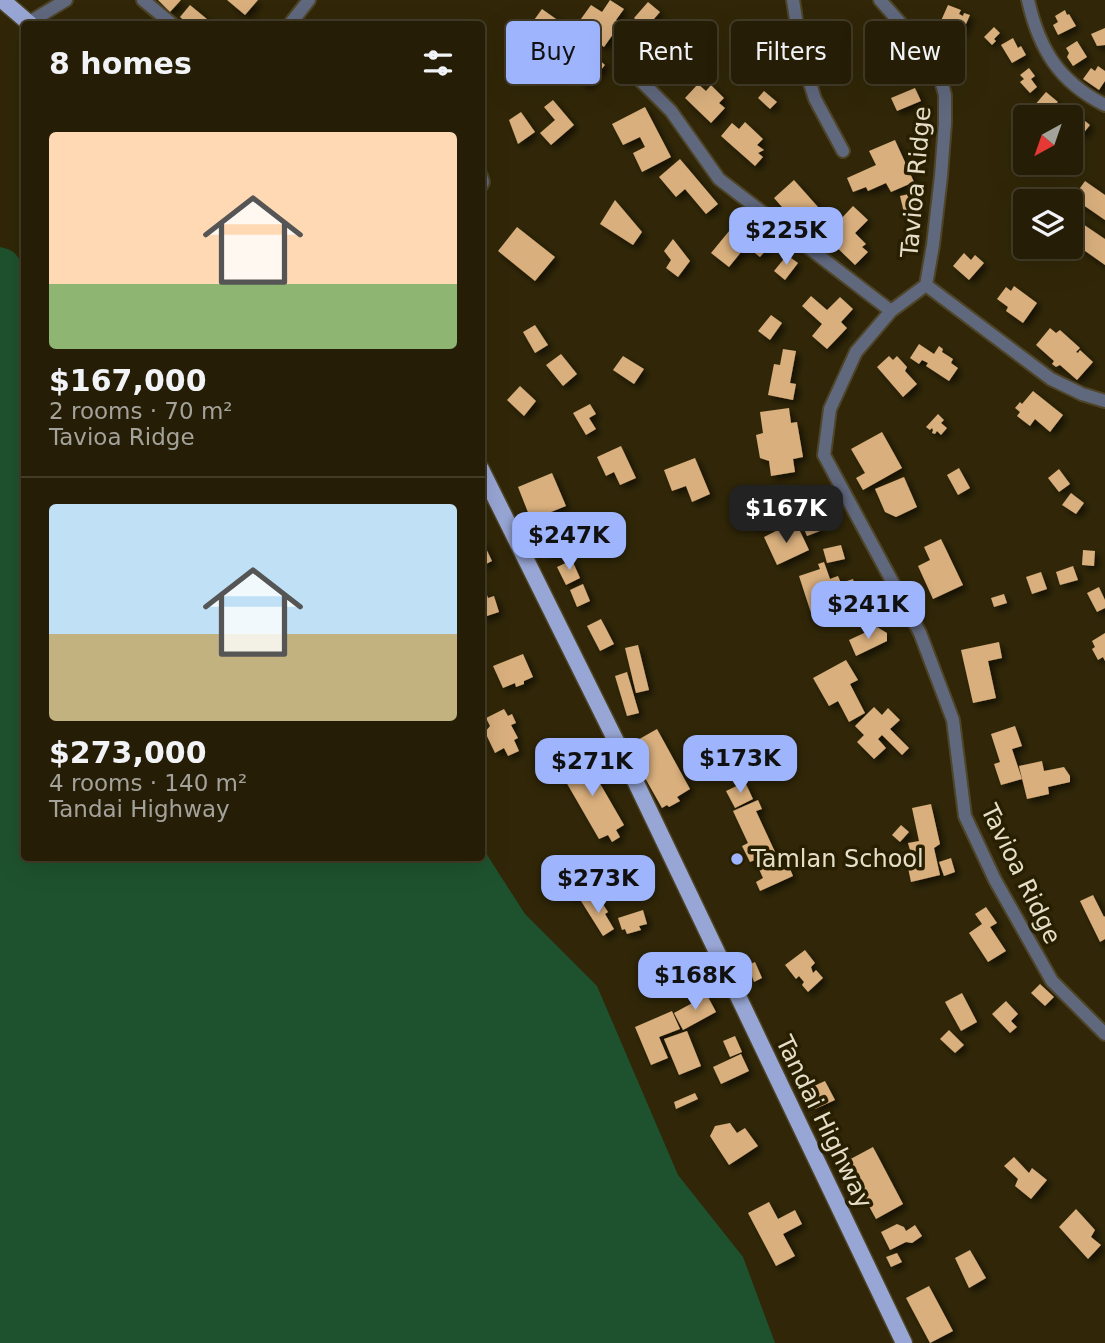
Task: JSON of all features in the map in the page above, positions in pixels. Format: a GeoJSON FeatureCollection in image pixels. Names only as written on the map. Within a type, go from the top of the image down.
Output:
{"type":"FeatureCollection","features":[{"type":"Feature","properties":{"kind":"main road"},"geometry":{"type":"LineString","coordinates":[[2,0],[26,21]]}},
{"type":"Feature","properties":{"kind":"main road","name":"Tandai Highway"},"geometry":{"type":"LineString","coordinates":[[485,477],[616,741],[904,1343]]}},
{"type":"Feature","properties":{"kind":"street"},"geometry":{"type":"LineString","coordinates":[[34,21],[66,0]]}},
{"type":"Feature","properties":{"kind":"street"},"geometry":{"type":"LineString","coordinates":[[143,0],[168,21]]}},
{"type":"Feature","properties":{"kind":"street"},"geometry":{"type":"LineString","coordinates":[[292,21],[309,0]]}},
{"type":"Feature","properties":{"kind":"street"},"geometry":{"type":"LineString","coordinates":[[793,0],[803,58],[815,99],[843,151]]}},
{"type":"Feature","properties":{"kind":"street","name":"Tavioa Ridge"},"geometry":{"type":"LineString","coordinates":[[880,0],[918,43],[939,73],[946,95],[933,245],[926,285],[891,311],[856,352],[830,409],[824,455],[920,633],[953,720],[965,816],[995,880],[1052,981],[1105,1034]]}},
{"type":"Feature","properties":{"kind":"street"},"geometry":{"type":"LineString","coordinates":[[1028,0],[1032,20],[1045,52],[1074,87],[1105,105]]}},
{"type":"Feature","properties":{"kind":"street"},"geometry":{"type":"LineString","coordinates":[[644,84],[671,111],[719,178],[891,311]]}},
{"type":"Feature","properties":{"kind":"street"},"geometry":{"type":"LineString","coordinates":[[926,285],[1051,379],[1082,394],[1105,401]]}},
{"type":"Feature","properties":{"kind":"shaded area"},"geometry":{"type":"Polygon","coordinates":[[[0,247],[16,254],[21,263],[21,861],[485,861],[485,850],[525,914],[597,986],[678,1175],[743,1257],[775,1343],[0,1343],[0,247]]]}},
{"type":"Feature","properties":{"kind":"building"},"geometry":{"type":"Polygon","coordinates":[[[158,0],[181,0],[170,12],[158,0]]]}},
{"type":"Feature","properties":{"kind":"building"},"geometry":{"type":"Polygon","coordinates":[[[227,0],[258,0],[245,15],[227,0]]]}},
{"type":"Feature","properties":{"kind":"building"},"geometry":{"type":"Polygon","coordinates":[[[610,0],[624,9],[618,21],[614,21],[614,33],[604,47],[600,44],[600,21],[579,21],[591,5],[602,12],[610,0]]]}},
{"type":"Feature","properties":{"kind":"building"},"geometry":{"type":"Polygon","coordinates":[[[648,2],[660,12],[652,21],[638,21],[634,18],[648,2]]]}},
{"type":"Feature","properties":{"kind":"building"},"geometry":{"type":"Polygon","coordinates":[[[190,5],[209,21],[185,21],[180,17],[190,5]]]}},
{"type":"Feature","properties":{"kind":"building"},"geometry":{"type":"Polygon","coordinates":[[[948,5],[961,10],[959,14],[963,16],[964,13],[970,15],[965,26],[965,21],[941,21],[948,5]]]}},
{"type":"Feature","properties":{"kind":"building"},"geometry":{"type":"Polygon","coordinates":[[[542,9],[559,21],[533,21],[542,9]]]}},
{"type":"Feature","properties":{"kind":"building"},"geometry":{"type":"Polygon","coordinates":[[[1065,10],[1076,26],[1058,35],[1053,25],[1058,22],[1055,16],[1065,10]]]}},
{"type":"Feature","properties":{"kind":"building"},"geometry":{"type":"Polygon","coordinates":[[[994,27],[1000,33],[992,45],[984,37],[994,27]]]}},
{"type":"Feature","properties":{"kind":"building"},"geometry":{"type":"Polygon","coordinates":[[[1105,28],[1105,45],[1097,46],[1091,34],[1105,28]]]}},
{"type":"Feature","properties":{"kind":"building"},"geometry":{"type":"Polygon","coordinates":[[[1013,38],[1018,48],[1021,46],[1026,55],[1012,63],[1001,45],[1013,38]]]}},
{"type":"Feature","properties":{"kind":"building"},"geometry":{"type":"Polygon","coordinates":[[[1077,41],[1087,57],[1073,66],[1067,57],[1069,53],[1066,48],[1077,41]]]}},
{"type":"Feature","properties":{"kind":"building"},"geometry":{"type":"Polygon","coordinates":[[[1098,66],[1105,71],[1105,81],[1099,90],[1083,79],[1091,68],[1095,71],[1098,66]]]}},
{"type":"Feature","properties":{"kind":"building"},"geometry":{"type":"Polygon","coordinates":[[[1029,68],[1035,76],[1031,79],[1037,87],[1030,93],[1020,82],[1024,79],[1020,75],[1029,68]]]}},
{"type":"Feature","properties":{"kind":"building"},"geometry":{"type":"Polygon","coordinates":[[[698,84],[706,91],[711,85],[724,98],[719,103],[725,108],[711,123],[685,98],[698,84]]]}},
{"type":"Feature","properties":{"kind":"building"},"geometry":{"type":"Polygon","coordinates":[[[915,88],[921,101],[897,111],[891,98],[915,88]]]}},
{"type":"Feature","properties":{"kind":"building"},"geometry":{"type":"Polygon","coordinates":[[[764,91],[777,102],[770,109],[758,98],[764,91]]]}},
{"type":"Feature","properties":{"kind":"building"},"geometry":{"type":"Polygon","coordinates":[[[1046,92],[1058,102],[1056,105],[1035,105],[1046,92]]]}},
{"type":"Feature","properties":{"kind":"building"},"geometry":{"type":"Polygon","coordinates":[[[553,100],[574,125],[551,145],[540,133],[555,120],[544,107],[553,100]]]}},
{"type":"Feature","properties":{"kind":"building"},"geometry":{"type":"Polygon","coordinates":[[[645,107],[671,157],[642,172],[633,153],[645,147],[640,137],[623,145],[612,124],[645,107]]]}},
{"type":"Feature","properties":{"kind":"building"},"geometry":{"type":"Polygon","coordinates":[[[521,112],[535,132],[518,144],[509,120],[521,112]]]}},
{"type":"Feature","properties":{"kind":"building"},"geometry":{"type":"Polygon","coordinates":[[[1083,119],[1090,125],[1083,134],[1083,119]]]}},
{"type":"Feature","properties":{"kind":"building"},"geometry":{"type":"Polygon","coordinates":[[[745,122],[763,139],[757,145],[764,150],[758,153],[763,157],[755,166],[721,136],[732,123],[739,129],[745,122]]]}},
{"type":"Feature","properties":{"kind":"building"},"geometry":{"type":"Polygon","coordinates":[[[895,140],[914,182],[891,192],[886,183],[868,191],[866,187],[853,192],[847,178],[876,165],[869,151],[895,140]]]}},
{"type":"Feature","properties":{"kind":"building"},"geometry":{"type":"Polygon","coordinates":[[[680,159],[718,204],[706,214],[685,189],[676,197],[659,177],[680,159]]]}},
{"type":"Feature","properties":{"kind":"building"},"geometry":{"type":"Polygon","coordinates":[[[794,180],[818,207],[798,225],[774,198],[794,180]]]}},
{"type":"Feature","properties":{"kind":"building"},"geometry":{"type":"Polygon","coordinates":[[[1085,181],[1105,195],[1105,220],[1083,205],[1083,189],[1079,189],[1085,181]]]}},
{"type":"Feature","properties":{"kind":"building"},"geometry":{"type":"Polygon","coordinates":[[[914,193],[920,217],[906,221],[900,196],[914,193]]]}},
{"type":"Feature","properties":{"kind":"building"},"geometry":{"type":"Polygon","coordinates":[[[615,200],[642,232],[633,245],[600,224],[615,200]]]}},
{"type":"Feature","properties":{"kind":"building"},"geometry":{"type":"Polygon","coordinates":[[[853,206],[868,220],[855,233],[866,244],[862,247],[868,252],[855,265],[825,236],[853,206]]]}},
{"type":"Feature","properties":{"kind":"building"},"geometry":{"type":"Polygon","coordinates":[[[739,219],[773,242],[760,257],[746,246],[729,267],[711,253],[739,219]]]}},
{"type":"Feature","properties":{"kind":"building"},"geometry":{"type":"Polygon","coordinates":[[[1083,224],[1105,239],[1105,265],[1083,249],[1083,224]]]}},
{"type":"Feature","properties":{"kind":"building"},"geometry":{"type":"Polygon","coordinates":[[[517,227],[555,257],[535,281],[498,251],[517,227]]]}},
{"type":"Feature","properties":{"kind":"building"},"geometry":{"type":"Polygon","coordinates":[[[673,239],[690,261],[678,277],[666,268],[671,260],[664,251],[673,239]]]}},
{"type":"Feature","properties":{"kind":"building"},"geometry":{"type":"Polygon","coordinates":[[[964,253],[971,260],[975,255],[984,263],[969,280],[953,266],[964,253]]]}},
{"type":"Feature","properties":{"kind":"building"},"geometry":{"type":"Polygon","coordinates":[[[787,255],[798,263],[785,280],[774,271],[787,255]]]}},
{"type":"Feature","properties":{"kind":"building"},"geometry":{"type":"Polygon","coordinates":[[[1014,286],[1037,303],[1023,323],[1006,311],[1008,307],[997,299],[1006,287],[1011,291],[1014,286]]]}},
{"type":"Feature","properties":{"kind":"building"},"geometry":{"type":"Polygon","coordinates":[[[811,296],[827,310],[840,297],[853,309],[841,322],[847,328],[827,349],[812,336],[822,324],[802,306],[811,296]]]}},
{"type":"Feature","properties":{"kind":"building"},"geometry":{"type":"Polygon","coordinates":[[[771,315],[782,323],[770,340],[758,331],[771,315]]]}},
{"type":"Feature","properties":{"kind":"building"},"geometry":{"type":"Polygon","coordinates":[[[535,325],[548,345],[535,353],[523,332],[535,325]]]}},
{"type":"Feature","properties":{"kind":"building"},"geometry":{"type":"Polygon","coordinates":[[[1050,328],[1056,333],[1060,330],[1080,348],[1076,352],[1080,350],[1093,362],[1077,380],[1060,365],[1056,367],[1052,364],[1054,361],[1036,345],[1050,328]]]}},
{"type":"Feature","properties":{"kind":"building"},"geometry":{"type":"Polygon","coordinates":[[[919,344],[934,354],[939,346],[943,349],[942,352],[953,359],[951,363],[958,368],[949,381],[926,366],[928,363],[922,360],[919,364],[910,358],[919,344]]]}},
{"type":"Feature","properties":{"kind":"building"},"geometry":{"type":"Polygon","coordinates":[[[783,349],[796,351],[790,383],[796,384],[793,400],[768,395],[774,364],[780,365],[783,349]]]}},
{"type":"Feature","properties":{"kind":"building"},"geometry":{"type":"Polygon","coordinates":[[[561,354],[577,374],[563,386],[546,365],[561,354]]]}},
{"type":"Feature","properties":{"kind":"building"},"geometry":{"type":"Polygon","coordinates":[[[623,356],[644,369],[634,384],[613,370],[623,356]]]}},
{"type":"Feature","properties":{"kind":"building"},"geometry":{"type":"Polygon","coordinates":[[[889,356],[893,360],[897,356],[907,367],[905,371],[917,384],[903,397],[877,367],[889,356]]]}},
{"type":"Feature","properties":{"kind":"building"},"geometry":{"type":"Polygon","coordinates":[[[520,386],[536,401],[524,416],[507,400],[520,386]]]}},
{"type":"Feature","properties":{"kind":"building"},"geometry":{"type":"Polygon","coordinates":[[[1033,391],[1063,415],[1050,432],[1035,419],[1030,426],[1017,416],[1020,412],[1015,408],[1033,391]]]}},
{"type":"Feature","properties":{"kind":"building"},"geometry":{"type":"Polygon","coordinates":[[[590,404],[596,414],[589,418],[596,429],[586,435],[573,413],[590,404]]]}},
{"type":"Feature","properties":{"kind":"building"},"geometry":{"type":"Polygon","coordinates":[[[789,408],[791,423],[797,422],[803,457],[793,459],[795,472],[771,476],[769,461],[760,458],[756,435],[763,433],[760,412],[789,408]]]}},
{"type":"Feature","properties":{"kind":"building"},"geometry":{"type":"Polygon","coordinates":[[[938,414],[944,420],[941,423],[947,428],[941,435],[937,431],[932,433],[932,428],[930,430],[926,427],[938,414]]]}},
{"type":"Feature","properties":{"kind":"building"},"geometry":{"type":"Polygon","coordinates":[[[882,432],[902,468],[863,490],[856,478],[865,473],[851,449],[882,432]]]}},
{"type":"Feature","properties":{"kind":"building"},"geometry":{"type":"Polygon","coordinates":[[[621,446],[636,478],[620,485],[614,472],[606,476],[597,457],[621,446]]]}},
{"type":"Feature","properties":{"kind":"building"},"geometry":{"type":"Polygon","coordinates":[[[695,458],[710,494],[692,502],[686,486],[672,491],[664,470],[695,458]]]}},
{"type":"Feature","properties":{"kind":"building"},"geometry":{"type":"Polygon","coordinates":[[[959,468],[970,488],[958,495],[947,475],[959,468]]]}},
{"type":"Feature","properties":{"kind":"building"},"geometry":{"type":"Polygon","coordinates":[[[1059,469],[1070,484],[1059,492],[1048,478],[1059,469]]]}},
{"type":"Feature","properties":{"kind":"building"},"geometry":{"type":"Polygon","coordinates":[[[552,473],[566,506],[531,520],[518,487],[552,473]]]}},
{"type":"Feature","properties":{"kind":"building"},"geometry":{"type":"Polygon","coordinates":[[[904,477],[917,507],[896,517],[885,512],[875,489],[904,477]]]}},
{"type":"Feature","properties":{"kind":"building"},"geometry":{"type":"Polygon","coordinates":[[[1071,493],[1084,503],[1076,514],[1062,505],[1071,493]]]}},
{"type":"Feature","properties":{"kind":"building"},"geometry":{"type":"Polygon","coordinates":[[[778,495],[787,519],[778,522],[777,527],[770,530],[768,524],[755,528],[748,505],[778,495]]]}},
{"type":"Feature","properties":{"kind":"building"},"geometry":{"type":"Polygon","coordinates":[[[553,519],[568,548],[550,557],[535,528],[553,519]]]}},
{"type":"Feature","properties":{"kind":"building"},"geometry":{"type":"Polygon","coordinates":[[[815,519],[820,531],[807,536],[802,524],[815,519]]]}},
{"type":"Feature","properties":{"kind":"building"},"geometry":{"type":"Polygon","coordinates":[[[786,526],[790,533],[799,529],[809,550],[777,565],[764,537],[786,526]]]}},
{"type":"Feature","properties":{"kind":"building"},"geometry":{"type":"Polygon","coordinates":[[[941,539],[963,585],[933,599],[918,566],[930,560],[924,547],[941,539]]]}},
{"type":"Feature","properties":{"kind":"building"},"geometry":{"type":"Polygon","coordinates":[[[841,545],[845,559],[827,563],[823,549],[841,545]]]}},
{"type":"Feature","properties":{"kind":"building"},"geometry":{"type":"Polygon","coordinates":[[[485,546],[492,561],[485,564],[485,546]]]}},
{"type":"Feature","properties":{"kind":"building"},"geometry":{"type":"Polygon","coordinates":[[[1083,550],[1095,551],[1094,566],[1082,565],[1083,550]]]}},
{"type":"Feature","properties":{"kind":"building"},"geometry":{"type":"Polygon","coordinates":[[[572,560],[580,578],[566,585],[557,567],[572,560]]]}},
{"type":"Feature","properties":{"kind":"building"},"geometry":{"type":"Polygon","coordinates":[[[824,562],[830,579],[838,576],[841,583],[853,579],[857,593],[830,602],[834,612],[813,619],[799,576],[820,569],[818,564],[824,562]]]}},
{"type":"Feature","properties":{"kind":"building"},"geometry":{"type":"Polygon","coordinates":[[[1073,566],[1078,580],[1060,585],[1056,572],[1073,566]]]}},
{"type":"Feature","properties":{"kind":"building"},"geometry":{"type":"Polygon","coordinates":[[[1041,572],[1047,589],[1032,594],[1026,577],[1041,572]]]}},
{"type":"Feature","properties":{"kind":"building"},"geometry":{"type":"Polygon","coordinates":[[[583,584],[590,601],[577,607],[570,590],[583,584]]]}},
{"type":"Feature","properties":{"kind":"building"},"geometry":{"type":"Polygon","coordinates":[[[1099,587],[1105,600],[1105,608],[1097,612],[1087,593],[1099,587]]]}},
{"type":"Feature","properties":{"kind":"building"},"geometry":{"type":"Polygon","coordinates":[[[485,592],[488,598],[494,596],[499,612],[485,617],[485,592]]]}},
{"type":"Feature","properties":{"kind":"building"},"geometry":{"type":"Polygon","coordinates":[[[1004,594],[1007,603],[994,607],[991,598],[1004,594]]]}},
{"type":"Feature","properties":{"kind":"building"},"geometry":{"type":"Polygon","coordinates":[[[601,619],[614,644],[600,651],[587,626],[601,619]]]}},
{"type":"Feature","properties":{"kind":"building"},"geometry":{"type":"Polygon","coordinates":[[[877,627],[887,633],[887,641],[856,656],[849,640],[877,627]]]}},
{"type":"Feature","properties":{"kind":"building"},"geometry":{"type":"Polygon","coordinates":[[[1105,633],[1105,661],[1103,657],[1098,660],[1092,649],[1095,647],[1092,641],[1105,633]]]}},
{"type":"Feature","properties":{"kind":"building"},"geometry":{"type":"Polygon","coordinates":[[[999,642],[1002,658],[988,661],[996,698],[973,703],[961,650],[999,642]]]}},
{"type":"Feature","properties":{"kind":"building"},"geometry":{"type":"Polygon","coordinates":[[[638,645],[649,690],[636,693],[625,648],[638,645]]]}},
{"type":"Feature","properties":{"kind":"building"},"geometry":{"type":"Polygon","coordinates":[[[523,654],[533,677],[516,687],[515,683],[503,688],[493,666],[523,654]]]}},
{"type":"Feature","properties":{"kind":"building"},"geometry":{"type":"Polygon","coordinates":[[[846,660],[858,680],[850,684],[865,713],[849,722],[838,701],[829,706],[813,678],[846,660]]]}},
{"type":"Feature","properties":{"kind":"building"},"geometry":{"type":"Polygon","coordinates":[[[627,672],[639,713],[627,716],[615,676],[627,672]]]}},
{"type":"Feature","properties":{"kind":"building"},"geometry":{"type":"Polygon","coordinates":[[[874,707],[882,715],[888,708],[900,720],[890,729],[909,748],[902,755],[882,735],[878,739],[886,748],[874,759],[857,742],[864,735],[855,726],[874,707]]]}},
{"type":"Feature","properties":{"kind":"building"},"geometry":{"type":"Polygon","coordinates":[[[504,709],[508,716],[512,714],[516,723],[511,725],[518,738],[514,740],[519,751],[508,756],[504,748],[495,753],[485,732],[490,726],[486,718],[504,709]]]}},
{"type":"Feature","properties":{"kind":"building"},"geometry":{"type":"Polygon","coordinates":[[[1015,726],[1022,746],[1012,749],[1022,779],[1001,785],[994,764],[1000,762],[991,734],[1015,726]]]}},
{"type":"Feature","properties":{"kind":"building"},"geometry":{"type":"Polygon","coordinates":[[[657,729],[690,789],[677,797],[680,801],[662,808],[627,746],[657,729]]]}},
{"type":"Feature","properties":{"kind":"building"},"geometry":{"type":"Polygon","coordinates":[[[583,754],[624,825],[616,830],[620,837],[612,842],[608,835],[599,839],[558,768],[583,754]]]}},
{"type":"Feature","properties":{"kind":"building"},"geometry":{"type":"Polygon","coordinates":[[[1042,761],[1044,771],[1064,767],[1070,776],[1070,782],[1048,787],[1049,794],[1027,799],[1019,766],[1042,761]]]}},
{"type":"Feature","properties":{"kind":"building"},"geometry":{"type":"Polygon","coordinates":[[[745,782],[753,799],[735,808],[726,791],[745,782]]]}},
{"type":"Feature","properties":{"kind":"building"},"geometry":{"type":"Polygon","coordinates":[[[758,800],[762,809],[756,811],[782,867],[788,864],[793,876],[760,891],[756,882],[763,878],[755,860],[750,862],[742,846],[748,843],[733,811],[758,800]]]}},
{"type":"Feature","properties":{"kind":"building"},"geometry":{"type":"Polygon","coordinates":[[[931,804],[940,844],[934,848],[940,875],[911,882],[907,863],[913,861],[908,843],[919,841],[912,808],[931,804]]]}},
{"type":"Feature","properties":{"kind":"building"},"geometry":{"type":"Polygon","coordinates":[[[901,825],[909,832],[900,842],[892,835],[901,825]]]}},
{"type":"Feature","properties":{"kind":"building"},"geometry":{"type":"Polygon","coordinates":[[[583,856],[590,867],[576,876],[569,865],[583,856]]]}},
{"type":"Feature","properties":{"kind":"building"},"geometry":{"type":"Polygon","coordinates":[[[951,858],[955,872],[944,876],[939,862],[951,858]]]}},
{"type":"Feature","properties":{"kind":"building"},"geometry":{"type":"Polygon","coordinates":[[[575,880],[583,886],[573,899],[566,894],[575,880]]]}},
{"type":"Feature","properties":{"kind":"building"},"geometry":{"type":"Polygon","coordinates":[[[589,895],[593,902],[599,898],[614,929],[603,936],[581,901],[589,895]]]}},
{"type":"Feature","properties":{"kind":"building"},"geometry":{"type":"Polygon","coordinates":[[[1093,895],[1105,916],[1105,939],[1100,942],[1080,901],[1093,895]]]}},
{"type":"Feature","properties":{"kind":"building"},"geometry":{"type":"Polygon","coordinates":[[[986,907],[997,923],[990,927],[1006,951],[988,962],[969,933],[982,924],[975,914],[986,907]]]}},
{"type":"Feature","properties":{"kind":"building"},"geometry":{"type":"Polygon","coordinates":[[[643,910],[647,924],[639,926],[641,930],[627,934],[625,929],[622,930],[618,918],[643,910]]]}},
{"type":"Feature","properties":{"kind":"building"},"geometry":{"type":"Polygon","coordinates":[[[805,950],[815,963],[811,967],[813,973],[816,970],[823,978],[808,992],[799,976],[796,979],[785,965],[805,950]]]}},
{"type":"Feature","properties":{"kind":"building"},"geometry":{"type":"Polygon","coordinates":[[[755,962],[762,978],[754,982],[748,965],[755,962]]]}},
{"type":"Feature","properties":{"kind":"building"},"geometry":{"type":"Polygon","coordinates":[[[1040,984],[1054,997],[1045,1006],[1031,993],[1040,984]]]}},
{"type":"Feature","properties":{"kind":"building"},"geometry":{"type":"Polygon","coordinates":[[[962,993],[977,1022],[961,1031],[945,1002],[962,993]]]}},
{"type":"Feature","properties":{"kind":"building"},"geometry":{"type":"Polygon","coordinates":[[[707,995],[716,1012],[683,1030],[674,1013],[707,995]]]}},
{"type":"Feature","properties":{"kind":"building"},"geometry":{"type":"Polygon","coordinates":[[[1006,1001],[1018,1014],[1011,1021],[1017,1027],[1010,1033],[992,1014],[1006,1001]]]}},
{"type":"Feature","properties":{"kind":"building"},"geometry":{"type":"Polygon","coordinates":[[[672,1011],[680,1029],[659,1037],[668,1058],[651,1065],[635,1027],[672,1011]]]}},
{"type":"Feature","properties":{"kind":"building"},"geometry":{"type":"Polygon","coordinates":[[[949,1030],[964,1045],[955,1053],[940,1039],[949,1030]]]}},
{"type":"Feature","properties":{"kind":"building"},"geometry":{"type":"Polygon","coordinates":[[[687,1031],[701,1066],[679,1075],[664,1039],[687,1031]]]}},
{"type":"Feature","properties":{"kind":"building"},"geometry":{"type":"Polygon","coordinates":[[[735,1036],[742,1052],[730,1057],[723,1041],[735,1036]]]}},
{"type":"Feature","properties":{"kind":"building"},"geometry":{"type":"Polygon","coordinates":[[[741,1054],[749,1071],[721,1084],[713,1067],[741,1054]]]}},
{"type":"Feature","properties":{"kind":"building"},"geometry":{"type":"Polygon","coordinates":[[[825,1081],[835,1100],[815,1109],[805,1090],[825,1081]]]}},
{"type":"Feature","properties":{"kind":"building"},"geometry":{"type":"Polygon","coordinates":[[[695,1093],[698,1099],[676,1109],[674,1102],[695,1093]]]}},
{"type":"Feature","properties":{"kind":"building"},"geometry":{"type":"Polygon","coordinates":[[[730,1123],[737,1133],[745,1128],[758,1146],[729,1165],[710,1136],[715,1126],[730,1123]]]}},
{"type":"Feature","properties":{"kind":"building"},"geometry":{"type":"Polygon","coordinates":[[[873,1147],[903,1204],[876,1219],[845,1162],[873,1147]]]}},
{"type":"Feature","properties":{"kind":"building"},"geometry":{"type":"Polygon","coordinates":[[[1014,1157],[1029,1173],[1032,1168],[1047,1180],[1031,1199],[1015,1186],[1018,1179],[1004,1166],[1014,1157]]]}},
{"type":"Feature","properties":{"kind":"building"},"geometry":{"type":"Polygon","coordinates":[[[769,1202],[778,1219],[795,1210],[802,1224],[783,1234],[795,1256],[776,1266],[748,1213],[769,1202]]]}},
{"type":"Feature","properties":{"kind":"building"},"geometry":{"type":"Polygon","coordinates":[[[1076,1209],[1095,1230],[1091,1237],[1101,1245],[1088,1259],[1059,1227],[1076,1209]]]}},
{"type":"Feature","properties":{"kind":"building"},"geometry":{"type":"Polygon","coordinates":[[[897,1224],[906,1231],[915,1225],[922,1236],[912,1243],[906,1242],[890,1250],[881,1232],[897,1224]]]}},
{"type":"Feature","properties":{"kind":"building"},"geometry":{"type":"Polygon","coordinates":[[[970,1250],[986,1278],[969,1288],[955,1258],[970,1250]]]}},
{"type":"Feature","properties":{"kind":"building"},"geometry":{"type":"Polygon","coordinates":[[[897,1253],[902,1262],[891,1267],[886,1257],[897,1253]]]}},
{"type":"Feature","properties":{"kind":"building"},"geometry":{"type":"Polygon","coordinates":[[[929,1286],[953,1331],[930,1343],[906,1298],[929,1286]]]}},
{"type":"Feature","properties":{"kind":"place","name":"Tamlan School"},"geometry":{"type":"Point","coordinates":[737,859]}}]}
